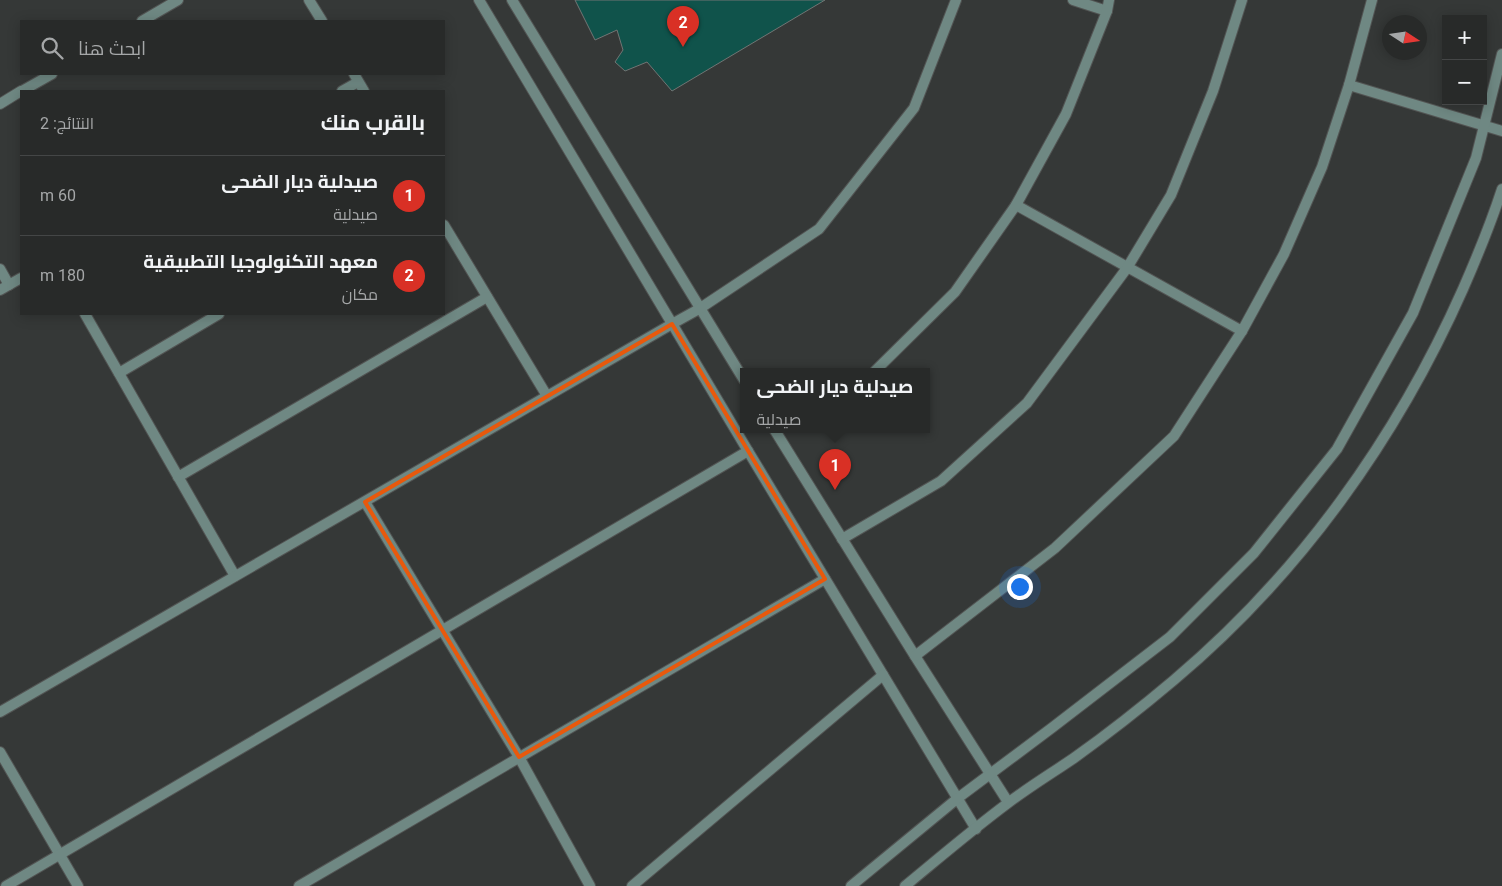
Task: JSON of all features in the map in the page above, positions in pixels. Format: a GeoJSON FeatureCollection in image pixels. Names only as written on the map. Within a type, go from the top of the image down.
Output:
{"type":"FeatureCollection","features":[{"type":"Feature","properties":{"kind":"street"},"geometry":{"type":"LineString","coordinates":[[144,20],[178,0]]}},
{"type":"Feature","properties":{"kind":"street"},"geometry":{"type":"LineString","coordinates":[[309,0],[321,20]]}},
{"type":"Feature","properties":{"kind":"street"},"geometry":{"type":"LineString","coordinates":[[479,0],[976,829]]}},
{"type":"Feature","properties":{"kind":"street"},"geometry":{"type":"LineString","coordinates":[[512,0],[740,374]]}},
{"type":"Feature","properties":{"kind":"street"},"geometry":{"type":"LineString","coordinates":[[0,712],[700,309],[819,229],[914,108],[956,0]]}},
{"type":"Feature","properties":{"kind":"street"},"geometry":{"type":"LineString","coordinates":[[1073,0],[1107,11]]}},
{"type":"Feature","properties":{"kind":"street"},"geometry":{"type":"LineString","coordinates":[[878,368],[955,292],[1016,205],[1066,114],[1107,11],[1109,0]]}},
{"type":"Feature","properties":{"kind":"street"},"geometry":{"type":"LineString","coordinates":[[842,539],[941,481],[1027,403],[1127,268],[1170,195],[1213,91],[1242,0]]}},
{"type":"Feature","properties":{"kind":"street"},"geometry":{"type":"LineString","coordinates":[[915,656],[1055,548],[1174,436],[1242,330],[1284,254],[1322,167],[1349,85],[1372,0]]}},
{"type":"Feature","properties":{"kind":"street"},"geometry":{"type":"LineString","coordinates":[[851,886],[958,798],[1170,637],[1254,553],[1337,449],[1413,313],[1476,158],[1502,54]]}},
{"type":"Feature","properties":{"kind":"street"},"geometry":{"type":"LineString","coordinates":[[23,90],[50,75]]}},
{"type":"Feature","properties":{"kind":"street"},"geometry":{"type":"LineString","coordinates":[[343,90],[356,78],[363,90]]}},
{"type":"Feature","properties":{"kind":"street"},"geometry":{"type":"LineString","coordinates":[[1349,85],[1502,131]]}},
{"type":"Feature","properties":{"kind":"street"},"geometry":{"type":"LineString","coordinates":[[0,104],[20,92]]}},
{"type":"Feature","properties":{"kind":"street"},"geometry":{"type":"LineString","coordinates":[[905,886],[1008,802],[1127,720],[1177,678],[1224,634],[1312,538],[1351,486],[1387,432],[1420,376],[1450,319],[1476,259],[1502,188]]}},
{"type":"Feature","properties":{"kind":"street"},"geometry":{"type":"LineString","coordinates":[[1016,205],[1242,330]]}},
{"type":"Feature","properties":{"kind":"street"},"geometry":{"type":"LineString","coordinates":[[445,227],[547,396]]}},
{"type":"Feature","properties":{"kind":"street"},"geometry":{"type":"LineString","coordinates":[[0,270],[4,288],[20,279]]}},
{"type":"Feature","properties":{"kind":"street"},"geometry":{"type":"LineString","coordinates":[[178,476],[487,297]]}},
{"type":"Feature","properties":{"kind":"street"},"geometry":{"type":"LineString","coordinates":[[86,315],[235,576]]}},
{"type":"Feature","properties":{"kind":"street"},"geometry":{"type":"LineString","coordinates":[[119,373],[217,315]]}},
{"type":"Feature","properties":{"kind":"street"},"geometry":{"type":"LineString","coordinates":[[780,433],[842,539],[1008,802]]}},
{"type":"Feature","properties":{"kind":"street"},"geometry":{"type":"LineString","coordinates":[[6,886],[748,451]]}},
{"type":"Feature","properties":{"kind":"street"},"geometry":{"type":"LineString","coordinates":[[365,502],[519,757],[590,886]]}},
{"type":"Feature","properties":{"kind":"street"},"geometry":{"type":"LineString","coordinates":[[299,886],[825,579]]}},
{"type":"Feature","properties":{"kind":"street"},"geometry":{"type":"LineString","coordinates":[[632,886],[883,676]]}},
{"type":"Feature","properties":{"kind":"street"},"geometry":{"type":"LineString","coordinates":[[0,752],[58,855],[78,886]]}},
{"type":"Feature","properties":{"kind":"highlighted area"},"geometry":{"type":"Polygon","coordinates":[[[672,324],[825,579],[519,757],[365,502],[672,324]]]}},
{"type":"Feature","properties":{"kind":"building"},"geometry":{"type":"Polygon","coordinates":[[[575,0],[825,0],[672,91],[647,62],[625,71],[615,62],[623,50],[617,30],[595,40],[575,0]]]}},
{"type":"Feature","properties":{"kind":"place","name":"معهد التكنولوجيا التطبيقية"},"geometry":{"type":"Point","coordinates":[683,47]}},
{"type":"Feature","properties":{"kind":"place","name":"صيدلية ديار الضحى"},"geometry":{"type":"Point","coordinates":[835,490]}}]}
